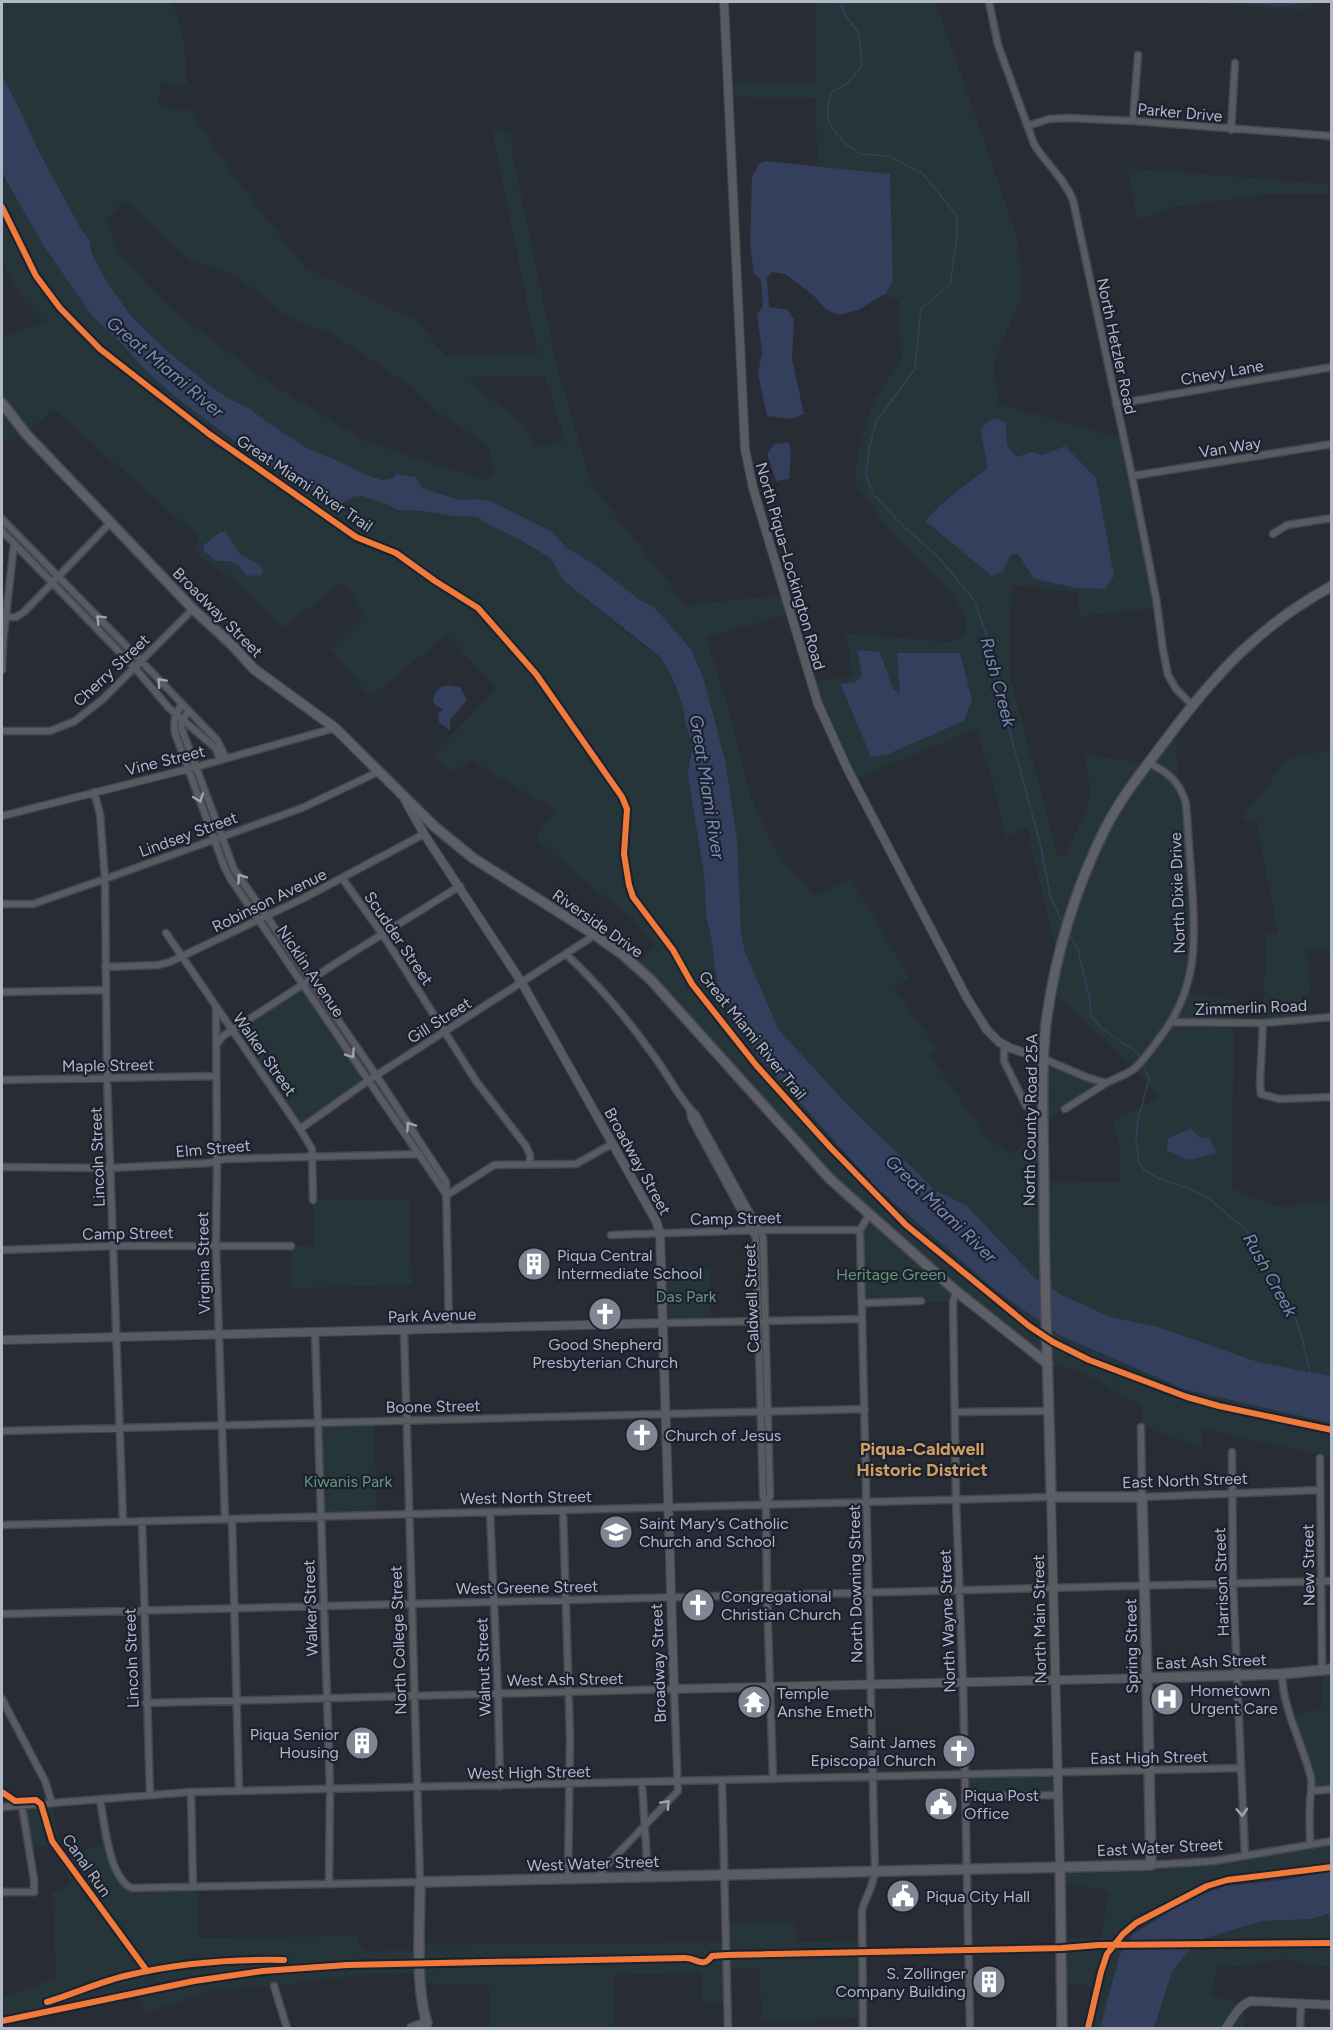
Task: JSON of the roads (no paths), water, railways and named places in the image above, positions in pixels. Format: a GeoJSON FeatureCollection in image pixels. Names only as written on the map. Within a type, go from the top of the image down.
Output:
{"type":"FeatureCollection","features":[{"type":"Feature","properties":{"kind":"main road","name":"Broadway Street"},"geometry":{"type":"LineString","coordinates":[[2,403],[26,434],[193,609],[262,676],[335,728],[403,795]]}},
{"type":"Feature","properties":{"kind":"main road","name":"North County Road 25A"},"geometry":{"type":"LineString","coordinates":[[1045,1289],[1044,1059],[1046,1025],[1058,960],[1071,912],[1095,850],[1106,826],[1131,785],[1192,705],[1246,646],[1293,609],[1332,586]]}},
{"type":"Feature","properties":{"kind":"main road","name":"Riverside Drive"},"geometry":{"type":"LineString","coordinates":[[403,795],[435,827],[498,875],[622,954],[651,980],[830,1179],[956,1291],[1048,1364]]}},
{"type":"Feature","properties":{"kind":"main road","name":"North Main Street"},"geometry":{"type":"LineString","coordinates":[[1045,1289],[1052,1497]]}},
{"type":"Feature","properties":{"kind":"main road","name":"East North Street"},"geometry":{"type":"LineString","coordinates":[[1052,1497],[1142,1497]]}},
{"type":"Feature","properties":{"kind":"main road","name":"Spring Street"},"geometry":{"type":"LineString","coordinates":[[1142,1497],[1151,1865]]}},
{"type":"Feature","properties":{"kind":"main road","name":"East Ash Street"},"geometry":{"type":"LineString","coordinates":[[1147,1678],[1282,1674],[1327,1670]]}},
{"type":"Feature","properties":{"kind":"main road","name":"East Water Street"},"geometry":{"type":"LineString","coordinates":[[1060,1867],[1151,1865]]}},
{"type":"Feature","properties":{"kind":"main road","name":"North Main Street"},"geometry":{"type":"LineString","coordinates":[[1060,1867],[1062,2028]]}},
{"type":"Feature","properties":{"kind":"main road","name":"West Water Street"},"geometry":{"type":"LineString","coordinates":[[420,1882],[1060,1867]]}},
{"type":"Feature","properties":{"kind":"main road","name":"North College Street"},"geometry":{"type":"LineString","coordinates":[[420,1882],[423,2011],[428,2026]]}},
{"type":"Feature","properties":{"kind":"main road"},"geometry":{"type":"LineString","coordinates":[[412,2028],[428,2026]]}},
{"type":"Feature","properties":{"kind":"street","name":"North Piqua–Lockington Road"},"geometry":{"type":"LineString","coordinates":[[724,2],[745,449],[753,488],[818,704],[881,834],[967,998],[987,1030],[1004,1045],[1044,1059]]}},
{"type":"Feature","properties":{"kind":"street","name":"North Hetzler Road"},"geometry":{"type":"LineString","coordinates":[[989,2],[998,45],[1037,150],[1066,185],[1073,200],[1132,476],[1156,598],[1168,675],[1176,689],[1192,705]]}},
{"type":"Feature","properties":{"kind":"street"},"geometry":{"type":"LineString","coordinates":[[1133,121],[1138,55]]}},
{"type":"Feature","properties":{"kind":"street"},"geometry":{"type":"LineString","coordinates":[[1231,130],[1235,63]]}},
{"type":"Feature","properties":{"kind":"street","name":"Parker Drive"},"geometry":{"type":"LineString","coordinates":[[1028,126],[1049,119],[1133,121],[1332,136]]}},
{"type":"Feature","properties":{"kind":"street","name":"Chevy Lane"},"geometry":{"type":"LineString","coordinates":[[1116,404],[1332,367]]}},
{"type":"Feature","properties":{"kind":"street","name":"Van Way"},"geometry":{"type":"LineString","coordinates":[[1132,476],[1332,444]]}},
{"type":"Feature","properties":{"kind":"street"},"geometry":{"type":"LineString","coordinates":[[1273,534],[1287,525],[1332,518]]}},
{"type":"Feature","properties":{"kind":"street"},"geometry":{"type":"LineString","coordinates":[[2,519],[217,740],[223,759]]}},
{"type":"Feature","properties":{"kind":"street"},"geometry":{"type":"LineString","coordinates":[[4,617],[16,617],[24,612],[111,522]]}},
{"type":"Feature","properties":{"kind":"street"},"geometry":{"type":"LineString","coordinates":[[2,531],[135,668],[164,703],[211,744],[223,759]]}},
{"type":"Feature","properties":{"kind":"street"},"geometry":{"type":"LineString","coordinates":[[2,670],[4,617],[16,534]]}},
{"type":"Feature","properties":{"kind":"street","name":"Cherry Street"},"geometry":{"type":"LineString","coordinates":[[2,731],[50,731],[67,725],[103,699],[193,609]]}},
{"type":"Feature","properties":{"kind":"street"},"geometry":{"type":"LineString","coordinates":[[176,712],[182,704]]}},
{"type":"Feature","properties":{"kind":"street"},"geometry":{"type":"LineString","coordinates":[[183,719],[189,711]]}},
{"type":"Feature","properties":{"kind":"street","name":"Nicklin Avenue"},"geometry":{"type":"LineString","coordinates":[[176,712],[175,733],[188,769],[217,837],[234,869],[446,1182],[449,1328]]}},
{"type":"Feature","properties":{"kind":"street","name":"Nicklin Avenue"},"geometry":{"type":"LineString","coordinates":[[183,719],[181,728],[196,767],[230,878],[447,1195]]}},
{"type":"Feature","properties":{"kind":"street","name":"Vine Street"},"geometry":{"type":"LineString","coordinates":[[2,816],[196,767],[335,728]]}},
{"type":"Feature","properties":{"kind":"street","name":"North Dixie Drive"},"geometry":{"type":"LineString","coordinates":[[1065,1109],[1135,1068],[1172,1022],[1185,992],[1193,962],[1195,930],[1186,811],[1182,789],[1161,769],[1149,763]]}},
{"type":"Feature","properties":{"kind":"street","name":"Lindsey Street"},"geometry":{"type":"LineString","coordinates":[[2,904],[33,904],[105,879],[302,808],[378,772]]}},
{"type":"Feature","properties":{"kind":"street","name":"Lincoln Street"},"geometry":{"type":"LineString","coordinates":[[94,792],[100,814],[105,879],[107,1078],[123,1521]]}},
{"type":"Feature","properties":{"kind":"street","name":"Broadway Street"},"geometry":{"type":"LineString","coordinates":[[403,795],[424,834],[522,983],[656,1221],[660,1233],[677,1782]]}},
{"type":"Feature","properties":{"kind":"street","name":"Robinson Avenue"},"geometry":{"type":"LineString","coordinates":[[105,967],[158,965],[182,957],[342,878],[435,827]]}},
{"type":"Feature","properties":{"kind":"street","name":"Scudder Street"},"geometry":{"type":"LineString","coordinates":[[342,878],[383,935],[476,1081],[526,1146],[530,1155],[530,1163]]}},
{"type":"Feature","properties":{"kind":"street"},"geometry":{"type":"LineString","coordinates":[[216,1045],[223,1036],[460,886]]}},
{"type":"Feature","properties":{"kind":"street","name":"Walker Street"},"geometry":{"type":"LineString","coordinates":[[166,933],[312,1149],[313,1200]]}},
{"type":"Feature","properties":{"kind":"street","name":"Gill Street"},"geometry":{"type":"LineString","coordinates":[[300,1129],[369,1080],[595,935]]}},
{"type":"Feature","properties":{"kind":"street","name":"Caldwell Street"},"geometry":{"type":"LineString","coordinates":[[566,954],[598,984],[617,1007],[673,1082],[690,1110],[696,1115],[755,1230],[762,1322],[770,1496],[766,1504],[773,1779]]}},
{"type":"Feature","properties":{"kind":"street"},"geometry":{"type":"LineString","coordinates":[[2,992],[106,990]]}},
{"type":"Feature","properties":{"kind":"street","name":"Virginia Street"},"geometry":{"type":"LineString","coordinates":[[216,1007],[218,1335],[235,1608],[239,1791]]}},
{"type":"Feature","properties":{"kind":"street","name":"Zimmerlin Road"},"geometry":{"type":"LineString","coordinates":[[1172,1022],[1263,1023],[1332,1017]]}},
{"type":"Feature","properties":{"kind":"street"},"geometry":{"type":"LineString","coordinates":[[1263,1023],[1260,1083],[1262,1094],[1279,1099],[1332,1097]]}},
{"type":"Feature","properties":{"kind":"street"},"geometry":{"type":"LineString","coordinates":[[1004,1045],[1004,1061],[1026,1106]]}},
{"type":"Feature","properties":{"kind":"street"},"geometry":{"type":"LineString","coordinates":[[1044,1059],[1106,1083]]}},
{"type":"Feature","properties":{"kind":"street","name":"Maple Street"},"geometry":{"type":"LineString","coordinates":[[2,1080],[215,1076]]}},
{"type":"Feature","properties":{"kind":"street"},"geometry":{"type":"LineString","coordinates":[[447,1195],[494,1165],[576,1164],[612,1144]]}},
{"type":"Feature","properties":{"kind":"street"},"geometry":{"type":"LineString","coordinates":[[419,1155],[426,1150]]}},
{"type":"Feature","properties":{"kind":"street","name":"Elm Street"},"geometry":{"type":"LineString","coordinates":[[2,1167],[111,1168],[217,1162],[225,1159],[419,1155]]}},
{"type":"Feature","properties":{"kind":"street","name":"North Downing Street"},"geometry":{"type":"LineString","coordinates":[[863,2028],[862,1910],[874,1882],[875,1872],[860,1230],[868,1215]]}},
{"type":"Feature","properties":{"kind":"street","name":"Camp Street"},"geometry":{"type":"LineString","coordinates":[[611,1235],[755,1230],[860,1230]]}},
{"type":"Feature","properties":{"kind":"street","name":"Camp Street"},"geometry":{"type":"LineString","coordinates":[[2,1250],[113,1246],[291,1246]]}},
{"type":"Feature","properties":{"kind":"street","name":"North Wayne Street"},"geometry":{"type":"LineString","coordinates":[[956,1291],[953,1302],[956,1500],[963,1682],[970,2028]]}},
{"type":"Feature","properties":{"kind":"street"},"geometry":{"type":"LineString","coordinates":[[862,1304],[921,1301]]}},
{"type":"Feature","properties":{"kind":"street","name":"Park Avenue"},"geometry":{"type":"LineString","coordinates":[[2,1340],[862,1319]]}},
{"type":"Feature","properties":{"kind":"street","name":"North College Street"},"geometry":{"type":"LineString","coordinates":[[404,1330],[420,1882]]}},
{"type":"Feature","properties":{"kind":"street","name":"Walker Street"},"geometry":{"type":"LineString","coordinates":[[315,1332],[330,1789],[329,1883]]}},
{"type":"Feature","properties":{"kind":"street","name":"Boone Street"},"geometry":{"type":"LineString","coordinates":[[2,1431],[865,1409]]}},
{"type":"Feature","properties":{"kind":"street"},"geometry":{"type":"LineString","coordinates":[[955,1412],[1049,1410]]}},
{"type":"Feature","properties":{"kind":"street","name":"Spring Street"},"geometry":{"type":"LineString","coordinates":[[1141,1427],[1142,1497]]}},
{"type":"Feature","properties":{"kind":"street","name":"Harrison Street"},"geometry":{"type":"LineString","coordinates":[[1232,1452],[1233,1584],[1245,1856]]}},
{"type":"Feature","properties":{"kind":"street","name":"New Street"},"geometry":{"type":"LineString","coordinates":[[1320,1458],[1322,1582],[1327,1670]]}},
{"type":"Feature","properties":{"kind":"street","name":"East North Street"},"geometry":{"type":"LineString","coordinates":[[1142,1497],[1320,1490]]}},
{"type":"Feature","properties":{"kind":"street","name":"West North Street"},"geometry":{"type":"LineString","coordinates":[[2,1524],[1052,1497]]}},
{"type":"Feature","properties":{"kind":"street","name":"North Main Street"},"geometry":{"type":"LineString","coordinates":[[1052,1497],[1060,1867]]}},
{"type":"Feature","properties":{"kind":"street"},"geometry":{"type":"LineString","coordinates":[[563,1510],[569,1692],[568,1880]]}},
{"type":"Feature","properties":{"kind":"street","name":"Walnut Street"},"geometry":{"type":"LineString","coordinates":[[490,1512],[500,1786]]}},
{"type":"Feature","properties":{"kind":"street","name":"Lincoln Street"},"geometry":{"type":"LineString","coordinates":[[141,1521],[150,1795]]}},
{"type":"Feature","properties":{"kind":"street","name":"West Greene Street"},"geometry":{"type":"LineString","coordinates":[[2,1614],[1332,1581]]}},
{"type":"Feature","properties":{"kind":"street"},"geometry":{"type":"LineString","coordinates":[[1282,1674],[1282,1689],[1290,1719],[1311,1775],[1313,1791],[1310,1799],[1310,1844]]}},
{"type":"Feature","properties":{"kind":"street","name":"East Ash Street"},"geometry":{"type":"LineString","coordinates":[[1056,1680],[1147,1678]]}},
{"type":"Feature","properties":{"kind":"street","name":"West Ash Street"},"geometry":{"type":"LineString","coordinates":[[146,1703],[1056,1680]]}},
{"type":"Feature","properties":{"kind":"street"},"geometry":{"type":"LineString","coordinates":[[2,1699],[45,1781],[52,1803]]}},
{"type":"Feature","properties":{"kind":"street","name":"East High Street"},"geometry":{"type":"LineString","coordinates":[[1058,1772],[1240,1768]]}},
{"type":"Feature","properties":{"kind":"street","name":"West High Street"},"geometry":{"type":"LineString","coordinates":[[2,1807],[191,1792],[1058,1772]]}},
{"type":"Feature","properties":{"kind":"street"},"geometry":{"type":"LineString","coordinates":[[722,1780],[729,2028]]}},
{"type":"Feature","properties":{"kind":"street"},"geometry":{"type":"LineString","coordinates":[[599,1878],[604,1868],[678,1791],[677,1782]]}},
{"type":"Feature","properties":{"kind":"street"},"geometry":{"type":"LineString","coordinates":[[642,1783],[648,1877]]}},
{"type":"Feature","properties":{"kind":"street"},"geometry":{"type":"LineString","coordinates":[[1313,1791],[1332,1789]]}},
{"type":"Feature","properties":{"kind":"street"},"geometry":{"type":"LineString","coordinates":[[191,1792],[193,1887]]}},
{"type":"Feature","properties":{"kind":"street"},"geometry":{"type":"LineString","coordinates":[[965,1796],[1058,1795]]}},
{"type":"Feature","properties":{"kind":"street","name":"West Water Street"},"geometry":{"type":"LineString","coordinates":[[100,1799],[107,1842],[118,1876],[126,1886],[138,1889],[420,1882]]}},
{"type":"Feature","properties":{"kind":"street"},"geometry":{"type":"LineString","coordinates":[[2,1892],[34,1892],[22,1806]]}},
{"type":"Feature","properties":{"kind":"street","name":"East Water Street"},"geometry":{"type":"LineString","coordinates":[[1151,1865],[1214,1861],[1332,1841]]}},
{"type":"Feature","properties":{"kind":"street"},"geometry":{"type":"LineString","coordinates":[[274,1986],[287,2028]]}},
{"type":"Feature","properties":{"kind":"street"},"geometry":{"type":"LineString","coordinates":[[1226,2028],[1244,2003],[1251,2001],[1332,2005]]}},
{"type":"Feature","properties":{"kind":"street"},"geometry":{"type":"LineString","coordinates":[[1300,2028],[1301,2004]]}},
{"type":"Feature","properties":{"kind":"water","name":"Great Miami River"},"geometry":{"type":"Polygon","coordinates":[[[2,75],[37,148],[81,229],[89,239],[92,254],[107,282],[131,316],[167,351],[229,399],[249,408],[305,447],[382,480],[393,478],[397,474],[416,477],[422,488],[460,500],[491,501],[551,531],[566,547],[596,566],[640,600],[655,608],[691,649],[704,680],[725,760],[737,838],[741,932],[745,952],[779,1030],[846,1103],[935,1190],[966,1205],[1035,1278],[1064,1296],[1111,1317],[1158,1327],[1258,1362],[1331,1376],[1331,1423],[1186,1390],[1061,1336],[995,1290],[876,1187],[758,1056],[718,988],[706,914],[704,875],[688,776],[692,742],[678,692],[660,657],[564,581],[551,559],[521,540],[477,517],[397,510],[362,496],[353,497],[341,504],[292,482],[174,396],[93,317],[43,245],[7,182],[2,172],[2,75]]]}},
{"type":"Feature","properties":{"kind":"water"},"geometry":{"type":"Polygon","coordinates":[[[766,161],[890,174],[893,281],[885,294],[858,310],[839,315],[827,310],[813,295],[785,274],[772,272],[767,278],[769,307],[788,310],[794,320],[792,359],[804,414],[792,419],[767,416],[758,374],[762,352],[757,315],[763,306],[761,280],[754,274],[750,244],[752,177],[759,164],[766,161]]]}},
{"type":"Feature","properties":{"kind":"water"},"geometry":{"type":"Polygon","coordinates":[[[994,418],[1006,422],[1007,445],[1017,457],[1032,452],[1042,455],[1065,446],[1096,478],[1114,576],[1105,589],[1077,588],[1034,579],[1018,554],[1011,555],[1003,571],[992,576],[925,521],[940,505],[988,467],[980,429],[994,418]]]}},
{"type":"Feature","properties":{"kind":"water"},"geometry":{"type":"Polygon","coordinates":[[[789,443],[791,452],[789,479],[776,481],[767,454],[774,444],[789,443]]]}},
{"type":"Feature","properties":{"kind":"water"},"geometry":{"type":"Polygon","coordinates":[[[220,532],[226,532],[241,555],[260,565],[263,571],[261,575],[247,576],[238,565],[229,561],[217,561],[204,552],[203,546],[220,532]]]}},
{"type":"Feature","properties":{"kind":"water"},"geometry":{"type":"Polygon","coordinates":[[[857,650],[880,652],[893,689],[900,694],[897,653],[960,653],[972,700],[964,721],[886,755],[871,757],[840,684],[855,682],[862,675],[857,650]]]}},
{"type":"Feature","properties":{"kind":"water"},"geometry":{"type":"Polygon","coordinates":[[[447,685],[460,687],[467,700],[450,720],[450,731],[439,722],[438,714],[443,709],[436,706],[433,701],[437,690],[447,685]]]}},
{"type":"Feature","properties":{"kind":"water"},"geometry":{"type":"Polygon","coordinates":[[[1191,1128],[1200,1138],[1209,1137],[1217,1153],[1188,1160],[1167,1151],[1168,1139],[1191,1128]]]}},
{"type":"Feature","properties":{"kind":"water"},"geometry":{"type":"Polygon","coordinates":[[[1331,1871],[1331,1913],[1311,1919],[1263,1921],[1203,1939],[1189,1951],[1172,1972],[1154,2028],[1100,2028],[1120,1954],[1133,1934],[1188,1900],[1225,1886],[1283,1880],[1331,1871]]]}},
{"type":"Feature","properties":{"kind":"waterway","name":"Rush Creek"},"geometry":{"type":"LineString","coordinates":[[840,2],[846,16],[859,34],[862,66],[848,83],[832,92],[828,104],[828,119],[835,132],[847,145],[860,154],[889,156],[923,174],[957,216],[957,238],[950,284],[921,309],[915,369],[876,422],[869,449],[866,475],[874,495],[901,524],[939,558],[974,600],[990,646],[996,681],[1040,843],[1051,899],[1063,923]]}},
{"type":"Feature","properties":{"kind":"waterway"},"geometry":{"type":"LineString","coordinates":[[1238,2],[1281,5],[1302,2]]}},
{"type":"Feature","properties":{"kind":"waterway","name":"Rush Creek"},"geometry":{"type":"LineString","coordinates":[[1070,935],[1078,950],[1090,1001],[1091,1016],[1101,1028],[1138,1053],[1141,1059]]}},
{"type":"Feature","properties":{"kind":"waterway","name":"Rush Creek"},"geometry":{"type":"LineString","coordinates":[[1143,1064],[1149,1079],[1138,1120],[1136,1140],[1139,1162],[1144,1170],[1160,1179],[1207,1197],[1244,1228],[1261,1251],[1267,1269],[1293,1313],[1301,1334],[1310,1372]]}},
{"type":"Feature","properties":{"kind":"place","name":"Piqua Central Intermediate School"},"geometry":{"type":"Point","coordinates":[534,1264]}},
{"type":"Feature","properties":{"kind":"place","name":"Good Shepherd Presbyterian Church"},"geometry":{"type":"Point","coordinates":[605,1314]}},
{"type":"Feature","properties":{"kind":"place","name":"Church of Jesus"},"geometry":{"type":"Point","coordinates":[642,1435]}},
{"type":"Feature","properties":{"kind":"place","name":"Saint Mary’s Catholic Church and School"},"geometry":{"type":"Point","coordinates":[616,1532]}},
{"type":"Feature","properties":{"kind":"place","name":"Congregational Christian Church"},"geometry":{"type":"Point","coordinates":[698,1605]}},
{"type":"Feature","properties":{"kind":"place","name":"Hometown Urgent Care"},"geometry":{"type":"Point","coordinates":[1167,1699]}},
{"type":"Feature","properties":{"kind":"place","name":"Temple Anshe Emeth"},"geometry":{"type":"Point","coordinates":[754,1702]}},
{"type":"Feature","properties":{"kind":"place","name":"Piqua Senior Housing"},"geometry":{"type":"Point","coordinates":[362,1743]}},
{"type":"Feature","properties":{"kind":"place","name":"Saint James Episcopal Church"},"geometry":{"type":"Point","coordinates":[959,1751]}},
{"type":"Feature","properties":{"kind":"place","name":"Piqua Post Office"},"geometry":{"type":"Point","coordinates":[941,1804]}},
{"type":"Feature","properties":{"kind":"place","name":"Piqua City Hall"},"geometry":{"type":"Point","coordinates":[903,1896]}},
{"type":"Feature","properties":{"kind":"place","name":"S. Zollinger Company Building"},"geometry":{"type":"Point","coordinates":[989,1982]}},
{"type":"Feature","properties":{"kind":"district","name":"Piqua-Caldwell Historic District"},"geometry":{"type":"Point","coordinates":[922,1459]}},
{"type":"Feature","properties":{"kind":"park label","name":"Heritage Green"},"geometry":{"type":"Point","coordinates":[891,1274]}},
{"type":"Feature","properties":{"kind":"park label","name":"Das Park"},"geometry":{"type":"Point","coordinates":[686,1296]}},
{"type":"Feature","properties":{"kind":"park label","name":"Kiwanis Park"},"geometry":{"type":"Point","coordinates":[348,1481]}}]}
